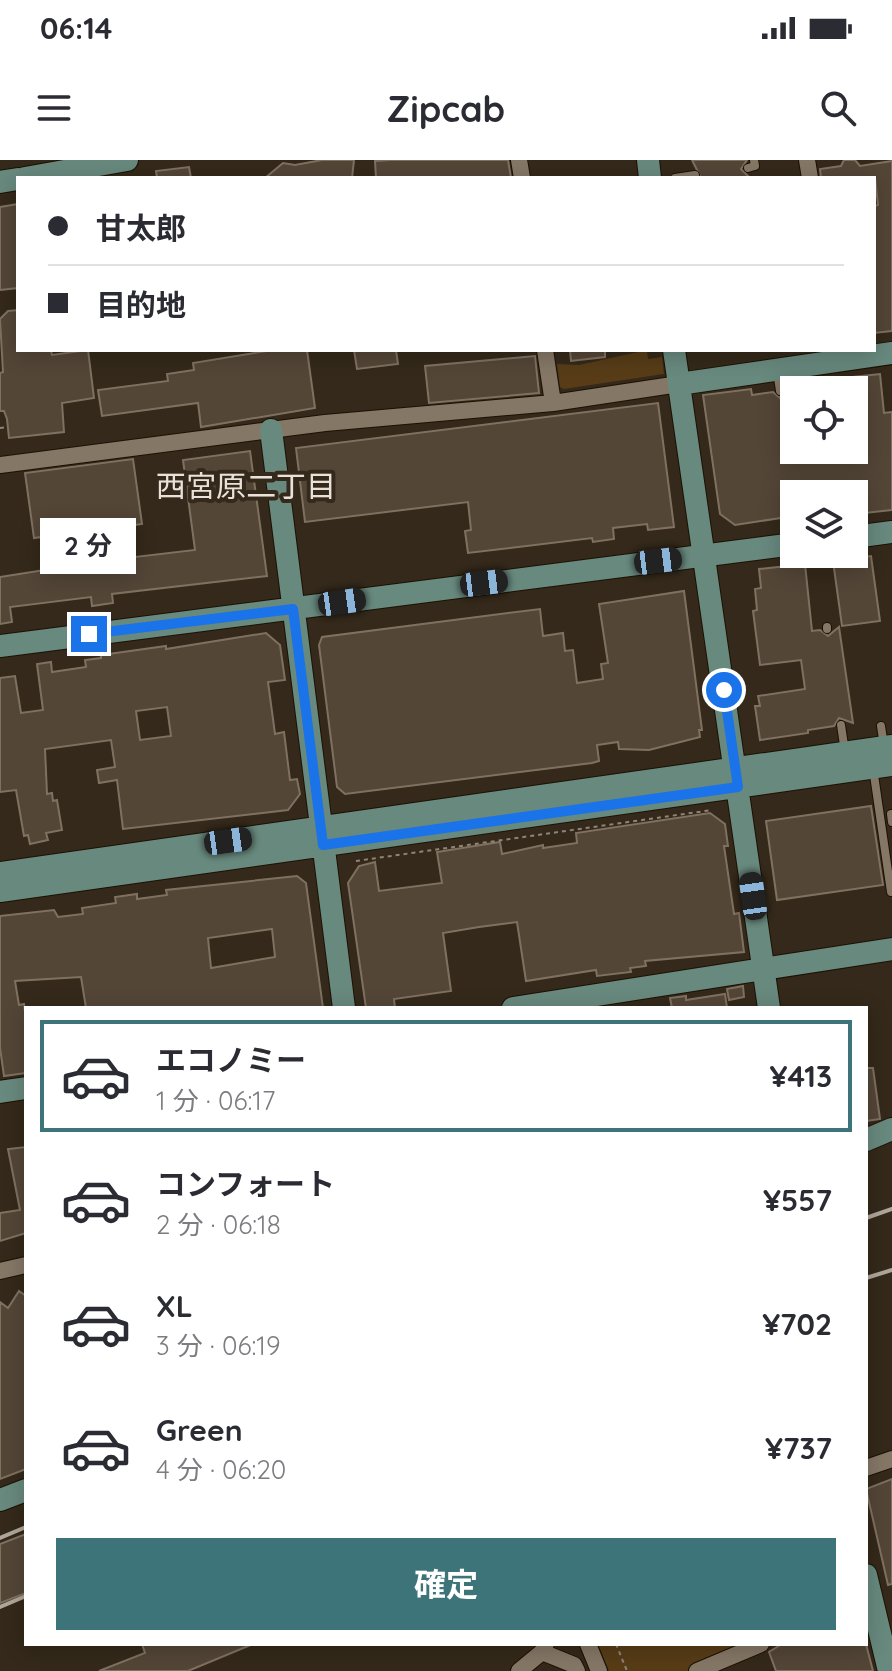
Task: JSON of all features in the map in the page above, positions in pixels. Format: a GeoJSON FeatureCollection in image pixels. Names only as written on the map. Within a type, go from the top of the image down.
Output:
{"type":"FeatureCollection","features":[{"type":"Feature","properties":{"kind":"street"},"geometry":{"type":"LineString","coordinates":[[36,176],[127,160]]}},
{"type":"Feature","properties":{"kind":"street"},"geometry":{"type":"LineString","coordinates":[[545,352],[553,403]]}},
{"type":"Feature","properties":{"kind":"street"},"geometry":{"type":"LineString","coordinates":[[674,352],[769,1006]]}},
{"type":"Feature","properties":{"kind":"street"},"geometry":{"type":"LineString","coordinates":[[0,465],[271,430],[553,403],[679,384],[778,381],[835,356],[892,353]]}},
{"type":"Feature","properties":{"kind":"street"},"geometry":{"type":"LineString","coordinates":[[271,430],[344,1006]]}},
{"type":"Feature","properties":{"kind":"street"},"geometry":{"type":"LineString","coordinates":[[868,535],[892,532]]}},
{"type":"Feature","properties":{"kind":"street"},"geometry":{"type":"LineString","coordinates":[[0,646],[780,546]]}},
{"type":"Feature","properties":{"kind":"street"},"geometry":{"type":"LineString","coordinates":[[736,778],[845,753],[884,750]]}},
{"type":"Feature","properties":{"kind":"street"},"geometry":{"type":"LineString","coordinates":[[0,873],[322,836],[736,778],[884,750]]}},
{"type":"Feature","properties":{"kind":"street"},"geometry":{"type":"LineString","coordinates":[[0,891],[322,836]]}},
{"type":"Feature","properties":{"kind":"street"},"geometry":{"type":"LineString","coordinates":[[526,1006],[892,949]]}},
{"type":"Feature","properties":{"kind":"street"},"geometry":{"type":"LineString","coordinates":[[0,1092],[24,1088]]}},
{"type":"Feature","properties":{"kind":"street"},"geometry":{"type":"LineString","coordinates":[[868,1139],[892,1129]]}},
{"type":"Feature","properties":{"kind":"street"},"geometry":{"type":"LineString","coordinates":[[0,1271],[24,1265]]}},
{"type":"Feature","properties":{"kind":"street"},"geometry":{"type":"LineString","coordinates":[[868,1467],[892,1459]]}},
{"type":"Feature","properties":{"kind":"street"},"geometry":{"type":"LineString","coordinates":[[0,1500],[24,1491]]}},
{"type":"Feature","properties":{"kind":"street"},"geometry":{"type":"LineString","coordinates":[[868,1579],[877,1599],[889,1671]]}},
{"type":"Feature","properties":{"kind":"street"},"geometry":{"type":"LineString","coordinates":[[578,1646],[587,1671]]}},
{"type":"Feature","properties":{"kind":"street"},"geometry":{"type":"LineString","coordinates":[[589,1646],[599,1671]]}},
{"type":"Feature","properties":{"kind":"street"},"geometry":{"type":"LineString","coordinates":[[697,1671],[756,1646]]}},
{"type":"Feature","properties":{"kind":"street"},"geometry":{"type":"LineString","coordinates":[[519,1671],[544,1648],[574,1665],[577,1671]]}},
{"type":"Feature","properties":{"kind":"lane"},"geometry":{"type":"LineString","coordinates":[[688,176],[695,175]]}},
{"type":"Feature","properties":{"kind":"lane"},"geometry":{"type":"LineString","coordinates":[[841,725],[845,753]]}},
{"type":"Feature","properties":{"kind":"lane"},"geometry":{"type":"LineString","coordinates":[[884,750],[891,892]]}},
{"type":"Feature","properties":{"kind":"path"},"geometry":{"type":"LineString","coordinates":[[0,428],[8,427]]}},
{"type":"Feature","properties":{"kind":"path"},"geometry":{"type":"LineString","coordinates":[[356,861],[712,810]]}},
{"type":"Feature","properties":{"kind":"path"},"geometry":{"type":"LineString","coordinates":[[617,1646],[627,1671]]}},
{"type":"Feature","properties":{"kind":"shaded area"},"geometry":{"type":"Polygon","coordinates":[[[647,352],[648,359],[662,357],[664,374],[564,389],[560,387],[557,364],[579,365],[647,352]]]}},
{"type":"Feature","properties":{"kind":"shaded area"},"geometry":{"type":"Polygon","coordinates":[[[599,1646],[746,1646],[687,1671],[609,1671],[599,1646]]]}},
{"type":"Feature","properties":{"kind":"building"},"geometry":{"type":"Polygon","coordinates":[[[322,160],[354,160],[352,176],[267,176],[283,163],[295,165],[322,160]]]}},
{"type":"Feature","properties":{"kind":"building"},"geometry":{"type":"Polygon","coordinates":[[[508,160],[511,176],[376,176],[375,161],[508,160]]]}},
{"type":"Feature","properties":{"kind":"building"},"geometry":{"type":"Polygon","coordinates":[[[692,160],[747,160],[741,169],[748,176],[700,176],[692,160]]]}},
{"type":"Feature","properties":{"kind":"building"},"geometry":{"type":"Polygon","coordinates":[[[844,160],[855,160],[860,166],[892,161],[892,331],[876,333],[876,176],[821,176],[820,169],[841,166],[844,160]]]}},
{"type":"Feature","properties":{"kind":"building"},"geometry":{"type":"Polygon","coordinates":[[[189,167],[191,176],[157,176],[156,171],[189,167]]]}},
{"type":"Feature","properties":{"kind":"building"},"geometry":{"type":"Polygon","coordinates":[[[16,204],[16,288],[0,290],[0,207],[16,204]]]}},
{"type":"Feature","properties":{"kind":"building"},"geometry":{"type":"Polygon","coordinates":[[[16,310],[16,352],[51,352],[52,355],[88,352],[94,398],[62,403],[64,432],[9,438],[7,419],[4,411],[0,411],[0,373],[3,372],[0,319],[8,311],[16,310]]]}},
{"type":"Feature","properties":{"kind":"building"},"geometry":{"type":"Polygon","coordinates":[[[261,352],[307,352],[315,408],[201,427],[198,403],[102,416],[98,390],[168,381],[167,374],[194,370],[193,363],[261,352]]]}},
{"type":"Feature","properties":{"kind":"building"},"geometry":{"type":"Polygon","coordinates":[[[354,352],[396,352],[398,364],[357,369],[354,352]]]}},
{"type":"Feature","properties":{"kind":"building"},"geometry":{"type":"Polygon","coordinates":[[[570,352],[605,352],[605,357],[571,361],[570,352]]]}},
{"type":"Feature","properties":{"kind":"building"},"geometry":{"type":"Polygon","coordinates":[[[535,356],[539,393],[429,403],[425,366],[535,356]]]}},
{"type":"Feature","properties":{"kind":"building"},"geometry":{"type":"Polygon","coordinates":[[[880,374],[884,413],[892,412],[892,510],[868,513],[868,480],[780,480],[780,518],[735,525],[720,514],[703,395],[751,389],[752,395],[773,392],[780,398],[780,464],[868,464],[868,376],[862,376],[880,374]]]}},
{"type":"Feature","properties":{"kind":"building"},"geometry":{"type":"Polygon","coordinates":[[[658,403],[674,527],[648,530],[647,524],[613,528],[614,539],[593,542],[592,538],[468,553],[465,531],[471,530],[468,502],[305,522],[296,448],[658,403]]]}},
{"type":"Feature","properties":{"kind":"building"},"geometry":{"type":"Polygon","coordinates":[[[250,451],[267,576],[112,594],[113,603],[92,606],[91,597],[10,607],[12,622],[0,624],[0,577],[96,562],[92,530],[34,538],[25,473],[133,459],[142,524],[106,529],[110,560],[195,550],[183,460],[250,451]]]}},
{"type":"Feature","properties":{"kind":"building"},"geometry":{"type":"Polygon","coordinates":[[[868,556],[871,556],[880,621],[842,626],[834,568],[868,568],[868,556]]]}},
{"type":"Feature","properties":{"kind":"building"},"geometry":{"type":"Polygon","coordinates":[[[805,568],[812,631],[820,630],[828,636],[839,627],[853,723],[839,718],[834,726],[760,740],[755,706],[760,706],[758,696],[805,689],[801,660],[760,665],[753,611],[757,610],[755,589],[761,588],[759,569],[805,568]]]}},
{"type":"Feature","properties":{"kind":"building"},"geometry":{"type":"Polygon","coordinates":[[[684,591],[702,730],[699,730],[700,737],[649,750],[619,749],[618,742],[597,745],[599,761],[592,763],[345,794],[337,787],[319,645],[322,637],[540,609],[543,636],[563,633],[565,651],[573,650],[577,683],[603,679],[601,664],[608,663],[599,604],[684,591]]]}},
{"type":"Feature","properties":{"kind":"building"},"geometry":{"type":"Polygon","coordinates":[[[266,633],[280,645],[285,680],[268,682],[275,734],[284,732],[290,780],[297,779],[300,794],[288,810],[123,829],[117,780],[99,783],[97,770],[115,767],[111,740],[45,749],[47,794],[52,793],[53,801],[57,800],[62,830],[46,833],[48,840],[30,844],[28,835],[24,836],[16,790],[0,792],[0,678],[15,676],[21,713],[43,710],[37,664],[51,662],[52,672],[86,667],[85,660],[101,658],[101,655],[166,646],[166,649],[266,633]],[[167,707],[136,711],[140,740],[171,736],[167,707]]]}},
{"type":"Feature","properties":{"kind":"building"},"geometry":{"type":"Polygon","coordinates":[[[871,806],[883,885],[777,900],[766,821],[871,806]]]}},
{"type":"Feature","properties":{"kind":"building"},"geometry":{"type":"Polygon","coordinates":[[[710,813],[725,824],[728,846],[724,846],[734,914],[739,913],[744,952],[645,961],[646,966],[630,968],[631,972],[597,976],[596,970],[526,981],[517,922],[479,927],[443,933],[451,991],[394,999],[395,1006],[366,1006],[348,883],[359,866],[375,862],[379,891],[442,883],[437,852],[500,842],[502,854],[543,845],[543,848],[577,843],[576,833],[710,813]]]}},
{"type":"Feature","properties":{"kind":"building"},"geometry":{"type":"Polygon","coordinates":[[[297,876],[306,883],[323,1006],[86,1006],[81,977],[15,981],[19,1005],[24,1006],[24,1073],[4,1076],[0,1048],[0,916],[54,910],[58,917],[83,914],[82,908],[116,903],[115,897],[137,894],[137,899],[167,895],[166,890],[297,876]],[[272,929],[208,938],[211,968],[275,957],[272,929]]]}},
{"type":"Feature","properties":{"kind":"building"},"geometry":{"type":"Polygon","coordinates":[[[743,986],[744,997],[729,1000],[727,989],[743,986]]]}},
{"type":"Feature","properties":{"kind":"building"},"geometry":{"type":"Polygon","coordinates":[[[725,994],[727,1006],[672,1006],[670,998],[686,996],[686,1000],[725,994]]]}},
{"type":"Feature","properties":{"kind":"building"},"geometry":{"type":"Polygon","coordinates":[[[868,1068],[873,1068],[880,1119],[868,1121],[868,1068]]]}},
{"type":"Feature","properties":{"kind":"building"},"geometry":{"type":"Polygon","coordinates":[[[24,1147],[24,1234],[0,1241],[0,1213],[20,1210],[8,1149],[24,1147]]]}},
{"type":"Feature","properties":{"kind":"building"},"geometry":{"type":"Polygon","coordinates":[[[19,1291],[24,1295],[24,1470],[0,1479],[0,1302],[8,1308],[19,1291]]]}},
{"type":"Feature","properties":{"kind":"building"},"geometry":{"type":"Polygon","coordinates":[[[892,1479],[892,1584],[888,1585],[868,1498],[868,1488],[892,1479]]]}},
{"type":"Feature","properties":{"kind":"building"},"geometry":{"type":"Polygon","coordinates":[[[24,1535],[24,1594],[0,1603],[0,1544],[24,1535]]]}},
{"type":"Feature","properties":{"kind":"building"},"geometry":{"type":"Polygon","coordinates":[[[143,1646],[248,1646],[188,1671],[99,1671],[145,1653],[143,1646]]]}},
{"type":"Feature","properties":{"kind":"building"},"geometry":{"type":"Polygon","coordinates":[[[779,1646],[867,1646],[873,1671],[776,1671],[769,1652],[779,1646]]]}},
{"type":"Feature","properties":{"kind":"railway"},"geometry":{"type":"LineString","coordinates":[[868,1217],[892,1209]]}},
{"type":"Feature","properties":{"kind":"railway"},"geometry":{"type":"LineString","coordinates":[[868,1277],[892,1270]]}},
{"type":"Feature","properties":{"kind":"railway"},"geometry":{"type":"LineString","coordinates":[[0,1538],[24,1528]]}},
{"type":"Feature","properties":{"kind":"railway"},"geometry":{"type":"LineString","coordinates":[[0,1607],[24,1597]]}},
{"type":"Feature","properties":{"kind":"district","name":"西宮原二丁目"},"geometry":{"type":"Point","coordinates":[246,487]}},
{"type":"Feature","properties":{"kind":"route"},"geometry":{"type":"LineString","coordinates":[[89,634],[293,609],[323,845],[738,787],[724,690]]}}]}
